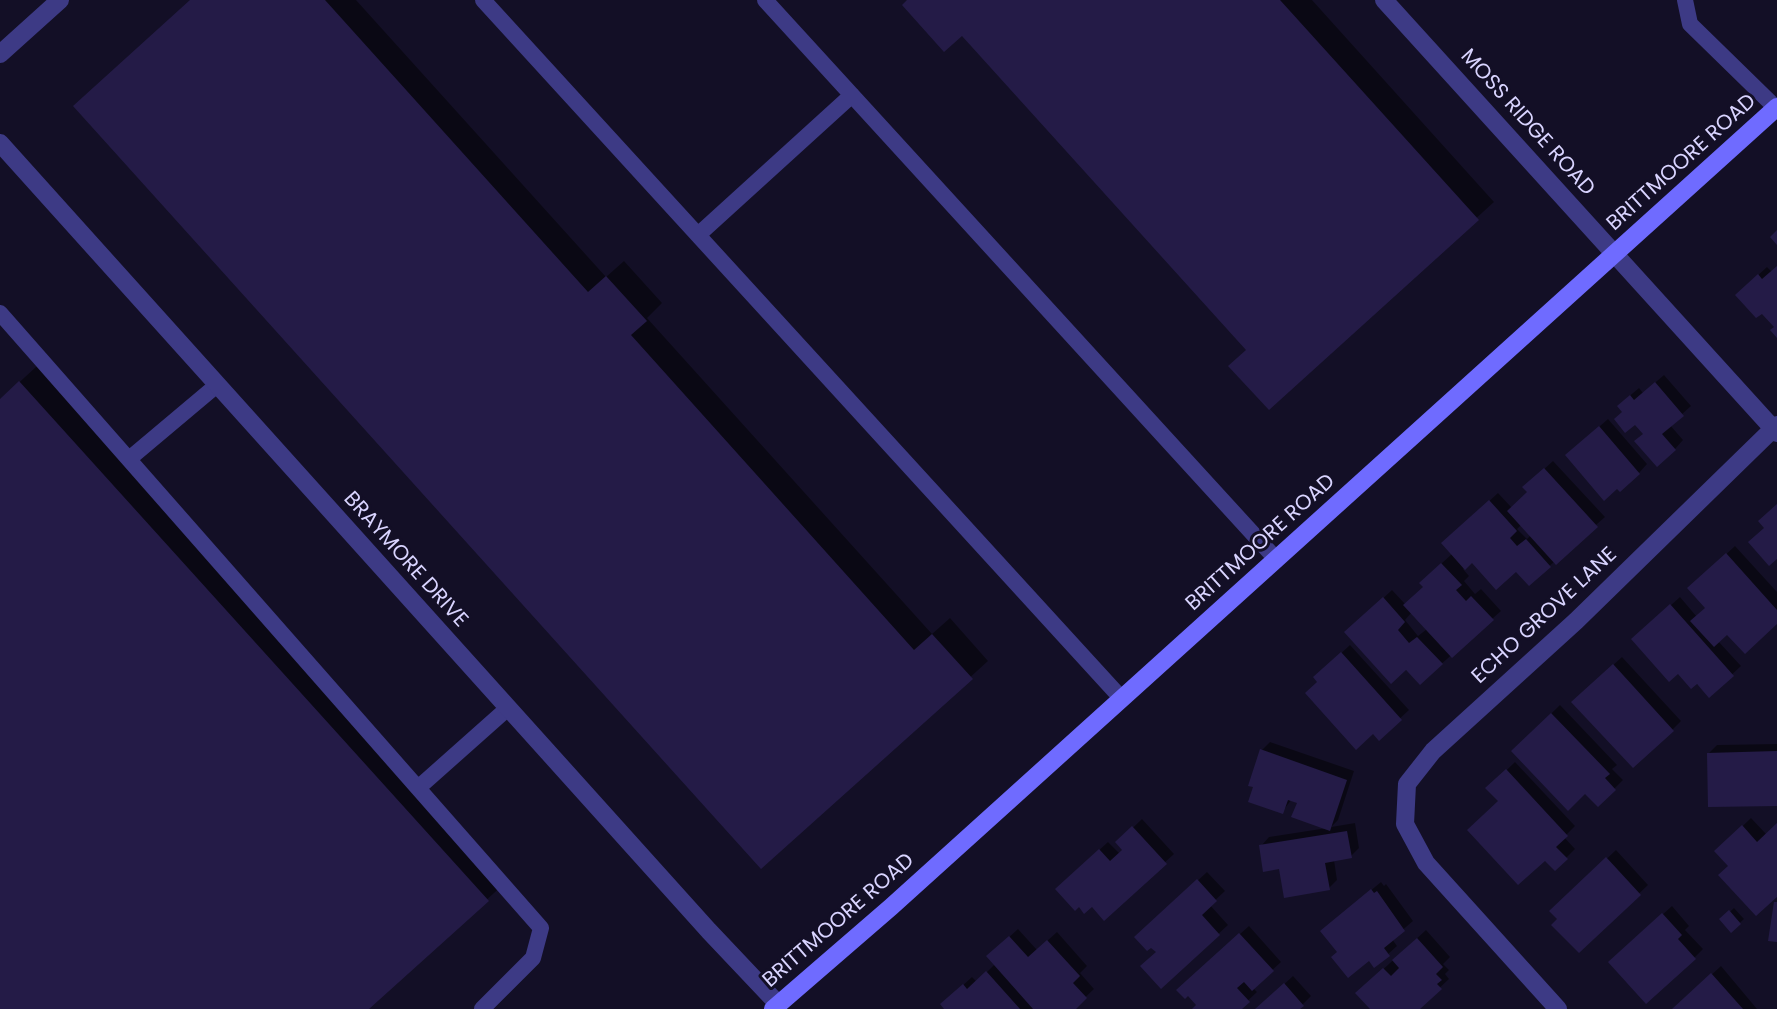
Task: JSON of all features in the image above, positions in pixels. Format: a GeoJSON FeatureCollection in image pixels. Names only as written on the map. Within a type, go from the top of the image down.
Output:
{"type":"FeatureCollection","features":[{"type":"Feature","properties":{"kind":"main road","name":"BRITTMOORE ROAD"},"geometry":{"type":"LineString","coordinates":[[776,1007],[891,907],[1777,108]]}},
{"type":"Feature","properties":{"kind":"street","name":"MOSS RIDGE ROAD"},"geometry":{"type":"LineString","coordinates":[[1384,0],[1776,429]]}},
{"type":"Feature","properties":{"kind":"street"},"geometry":{"type":"LineString","coordinates":[[0,54],[52,3]]}},
{"type":"Feature","properties":{"kind":"street","name":"BRAYMORE DRIVE"},"geometry":{"type":"LineString","coordinates":[[0,143],[776,1007]]}},
{"type":"Feature","properties":{"kind":"street","name":"ECHO GROVE LANE"},"geometry":{"type":"LineString","coordinates":[[1558,1009],[1426,863],[1405,824],[1407,784],[1433,751],[1576,621],[1776,429]]}},
{"type":"Feature","properties":{"kind":"lane"},"geometry":{"type":"LineString","coordinates":[[483,0],[1122,698]]}},
{"type":"Feature","properties":{"kind":"lane"},"geometry":{"type":"LineString","coordinates":[[765,0],[1276,559]]}},
{"type":"Feature","properties":{"kind":"lane"},"geometry":{"type":"LineString","coordinates":[[1685,0],[1690,24],[1777,108]]}},
{"type":"Feature","properties":{"kind":"lane"},"geometry":{"type":"LineString","coordinates":[[698,235],[852,95]]}},
{"type":"Feature","properties":{"kind":"lane"},"geometry":{"type":"LineString","coordinates":[[0,313],[541,928],[533,958],[482,1009]]}},
{"type":"Feature","properties":{"kind":"lane"},"geometry":{"type":"LineString","coordinates":[[129,459],[217,385]]}},
{"type":"Feature","properties":{"kind":"lane"},"geometry":{"type":"LineString","coordinates":[[418,788],[508,708]]}},
{"type":"Feature","properties":{"kind":"building"},"geometry":{"type":"Polygon","coordinates":[[[190,0],[325,0],[588,292],[606,276],[647,321],[631,335],[914,650],[932,634],[973,679],[761,869],[73,106],[190,0]]]}},
{"type":"Feature","properties":{"kind":"building"},"geometry":{"type":"Polygon","coordinates":[[[907,0],[1280,0],[1479,220],[1269,410],[1228,366],[1246,350],[962,36],[944,52],[902,5],[907,0]]]}},
{"type":"Feature","properties":{"kind":"building"},"geometry":{"type":"Polygon","coordinates":[[[1777,230],[1777,245],[1770,237],[1777,230]]]}},
{"type":"Feature","properties":{"kind":"building"},"geometry":{"type":"Polygon","coordinates":[[[1777,266],[1777,338],[1770,330],[1774,327],[1762,314],[1756,318],[1735,295],[1758,274],[1762,279],[1777,266]]]}},
{"type":"Feature","properties":{"kind":"building"},"geometry":{"type":"Polygon","coordinates":[[[19,381],[489,901],[369,1009],[0,1009],[0,399],[19,381]]]}},
{"type":"Feature","properties":{"kind":"building"},"geometry":{"type":"Polygon","coordinates":[[[1655,382],[1684,416],[1662,434],[1676,450],[1657,467],[1634,441],[1643,434],[1635,425],[1625,433],[1614,419],[1622,412],[1617,406],[1630,395],[1634,400],[1655,382]]]}},
{"type":"Feature","properties":{"kind":"building"},"geometry":{"type":"Polygon","coordinates":[[[1599,426],[1640,474],[1620,492],[1617,489],[1604,501],[1565,455],[1599,426]]]}},
{"type":"Feature","properties":{"kind":"building"},"geometry":{"type":"Polygon","coordinates":[[[1544,468],[1598,527],[1556,565],[1507,511],[1527,492],[1522,487],[1544,468]]]}},
{"type":"Feature","properties":{"kind":"building"},"geometry":{"type":"Polygon","coordinates":[[[1489,500],[1517,531],[1510,538],[1517,546],[1526,539],[1551,567],[1529,586],[1516,572],[1496,590],[1472,563],[1465,570],[1441,543],[1489,500]]]}},
{"type":"Feature","properties":{"kind":"building"},"geometry":{"type":"Polygon","coordinates":[[[1777,504],[1777,559],[1769,566],[1748,542],[1764,528],[1758,521],[1777,504]]]}},
{"type":"Feature","properties":{"kind":"building"},"geometry":{"type":"Polygon","coordinates":[[[1726,553],[1777,610],[1777,624],[1745,654],[1727,635],[1714,647],[1690,621],[1705,608],[1687,588],[1726,553]]]}},
{"type":"Feature","properties":{"kind":"building"},"geometry":{"type":"Polygon","coordinates":[[[1441,563],[1462,585],[1456,590],[1466,601],[1471,596],[1494,620],[1452,658],[1403,605],[1423,587],[1419,583],[1441,563]]]}},
{"type":"Feature","properties":{"kind":"building"},"geometry":{"type":"Polygon","coordinates":[[[1383,597],[1405,622],[1398,630],[1409,643],[1417,637],[1443,664],[1420,685],[1406,670],[1391,684],[1344,632],[1383,597]]]}},
{"type":"Feature","properties":{"kind":"building"},"geometry":{"type":"Polygon","coordinates":[[[1670,604],[1734,676],[1709,698],[1697,684],[1691,689],[1678,674],[1669,682],[1631,639],[1670,604]]]}},
{"type":"Feature","properties":{"kind":"building"},"geometry":{"type":"Polygon","coordinates":[[[1341,652],[1402,720],[1379,741],[1373,734],[1356,750],[1305,693],[1317,682],[1313,677],[1341,652]]]}},
{"type":"Feature","properties":{"kind":"building"},"geometry":{"type":"Polygon","coordinates":[[[1613,664],[1674,731],[1633,768],[1571,702],[1613,664]]]}},
{"type":"Feature","properties":{"kind":"building"},"geometry":{"type":"Polygon","coordinates":[[[1551,713],[1610,774],[1605,778],[1616,790],[1598,807],[1585,794],[1568,811],[1511,751],[1551,713]]]}},
{"type":"Feature","properties":{"kind":"building"},"geometry":{"type":"Polygon","coordinates":[[[1260,749],[1347,780],[1330,831],[1291,817],[1297,803],[1288,800],[1283,814],[1248,802],[1253,787],[1248,786],[1260,749]]]}},
{"type":"Feature","properties":{"kind":"building"},"geometry":{"type":"Polygon","coordinates":[[[1777,751],[1777,806],[1708,807],[1707,753],[1777,751]]]}},
{"type":"Feature","properties":{"kind":"building"},"geometry":{"type":"Polygon","coordinates":[[[1506,769],[1568,836],[1556,847],[1568,859],[1555,871],[1545,861],[1518,885],[1467,830],[1498,801],[1485,788],[1506,769]]]}},
{"type":"Feature","properties":{"kind":"building"},"geometry":{"type":"Polygon","coordinates":[[[1777,823],[1777,897],[1756,916],[1718,875],[1728,866],[1714,851],[1742,825],[1757,842],[1777,823]]]}},
{"type":"Feature","properties":{"kind":"building"},"geometry":{"type":"Polygon","coordinates":[[[1132,826],[1167,864],[1104,921],[1092,907],[1084,914],[1079,907],[1075,911],[1055,889],[1099,849],[1110,861],[1122,850],[1115,842],[1132,826]]]}},
{"type":"Feature","properties":{"kind":"building"},"geometry":{"type":"Polygon","coordinates":[[[1347,831],[1352,858],[1325,863],[1330,890],[1284,898],[1279,869],[1263,872],[1259,845],[1347,831]]]}},
{"type":"Feature","properties":{"kind":"building"},"geometry":{"type":"Polygon","coordinates":[[[1606,857],[1641,895],[1579,953],[1551,925],[1557,919],[1549,911],[1606,857]]]}},
{"type":"Feature","properties":{"kind":"building"},"geometry":{"type":"Polygon","coordinates":[[[1197,879],[1217,901],[1202,915],[1220,935],[1161,989],[1140,966],[1156,952],[1151,948],[1147,951],[1134,937],[1197,879]]]}},
{"type":"Feature","properties":{"kind":"building"},"geometry":{"type":"Polygon","coordinates":[[[1371,889],[1374,893],[1377,891],[1405,931],[1384,948],[1390,956],[1374,968],[1369,961],[1348,978],[1331,957],[1337,952],[1320,931],[1371,889]]]}},
{"type":"Feature","properties":{"kind":"building"},"geometry":{"type":"Polygon","coordinates":[[[1774,902],[1777,902],[1777,942],[1768,941],[1774,902]]]}},
{"type":"Feature","properties":{"kind":"building"},"geometry":{"type":"Polygon","coordinates":[[[1729,910],[1741,924],[1731,933],[1719,919],[1729,910]]]}},
{"type":"Feature","properties":{"kind":"building"},"geometry":{"type":"Polygon","coordinates":[[[1662,913],[1682,935],[1678,939],[1696,959],[1646,1004],[1608,962],[1662,913]]]}},
{"type":"Feature","properties":{"kind":"building"},"geometry":{"type":"Polygon","coordinates":[[[1239,933],[1274,971],[1252,991],[1244,982],[1237,988],[1250,1002],[1242,1009],[1192,1009],[1196,1005],[1188,996],[1185,999],[1176,990],[1239,933]]]}},
{"type":"Feature","properties":{"kind":"building"},"geometry":{"type":"Polygon","coordinates":[[[1009,936],[1028,957],[1047,940],[1080,976],[1073,983],[1087,998],[1076,1009],[1033,1009],[986,956],[1009,936]]]}},
{"type":"Feature","properties":{"kind":"building"},"geometry":{"type":"Polygon","coordinates":[[[1417,938],[1443,967],[1436,974],[1442,980],[1437,984],[1442,989],[1420,1009],[1370,1009],[1355,993],[1383,968],[1391,976],[1399,968],[1392,960],[1417,938]]]}},
{"type":"Feature","properties":{"kind":"building"},"geometry":{"type":"Polygon","coordinates":[[[986,971],[1020,1009],[944,1009],[940,1004],[963,984],[967,989],[986,971]]]}},
{"type":"Feature","properties":{"kind":"building"},"geometry":{"type":"Polygon","coordinates":[[[1711,973],[1743,1009],[1672,1009],[1711,973]]]}},
{"type":"Feature","properties":{"kind":"building"},"geometry":{"type":"Polygon","coordinates":[[[1284,983],[1304,1006],[1300,1009],[1255,1009],[1284,983]]]}}]}
